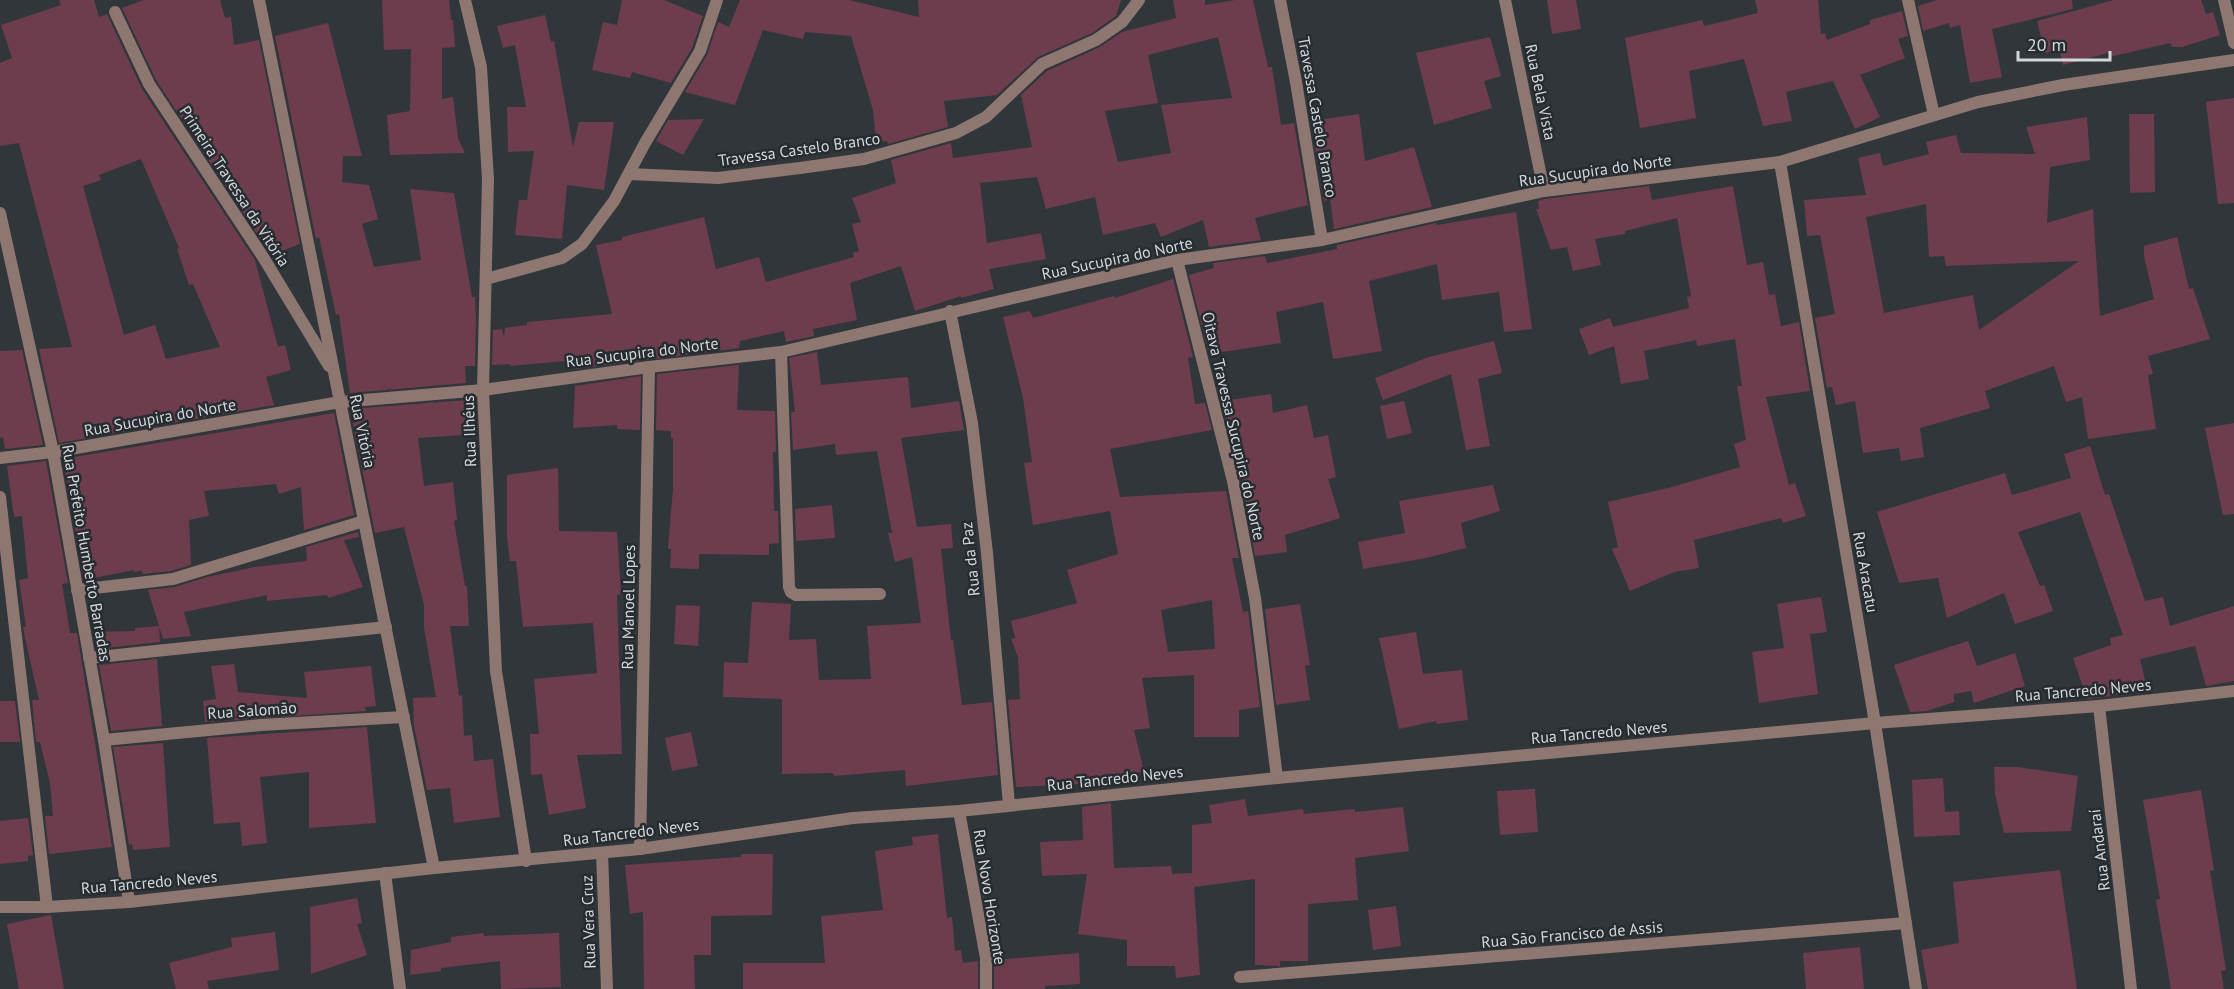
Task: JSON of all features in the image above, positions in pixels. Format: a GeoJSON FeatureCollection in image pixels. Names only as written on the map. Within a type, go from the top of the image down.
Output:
{"type":"FeatureCollection","features":[{"type":"Feature","properties":{"kind":"street","name":"Rua Vitória"},"geometry":{"type":"LineString","coordinates":[[259,0],[434,868]]}},
{"type":"Feature","properties":{"kind":"street","name":"Rua Ilhéus"},"geometry":{"type":"LineString","coordinates":[[465,0],[481,67],[488,179],[483,390],[496,671],[526,861]]}},
{"type":"Feature","properties":{"kind":"street"},"geometry":{"type":"LineString","coordinates":[[486,279],[562,258],[582,244],[614,201],[645,143],[700,51],[717,0]]}},
{"type":"Feature","properties":{"kind":"street","name":"Travessa Castelo Branco"},"geometry":{"type":"LineString","coordinates":[[629,174],[718,178],[789,170],[864,159],[956,133],[986,117],[1042,64],[1096,40],[1122,22],[1139,0]]}},
{"type":"Feature","properties":{"kind":"street","name":"Travessa Castelo Branco"},"geometry":{"type":"LineString","coordinates":[[1280,0],[1322,240]]}},
{"type":"Feature","properties":{"kind":"street","name":"Rua Bela Vista"},"geometry":{"type":"LineString","coordinates":[[1505,0],[1544,191]]}},
{"type":"Feature","properties":{"kind":"street"},"geometry":{"type":"LineString","coordinates":[[1908,0],[1934,116]]}},
{"type":"Feature","properties":{"kind":"street"},"geometry":{"type":"LineString","coordinates":[[2224,0],[2234,43]]}},
{"type":"Feature","properties":{"kind":"street","name":"Primeira Travessa da Vitória"},"geometry":{"type":"LineString","coordinates":[[115,12],[149,84],[263,257],[334,375]]}},
{"type":"Feature","properties":{"kind":"street","name":"Rua Sucupira do Norte"},"geometry":{"type":"LineString","coordinates":[[0,458],[53,452],[340,402],[483,390],[781,352],[1177,260],[1322,240],[1544,191],[1780,162],[1978,102],[2063,86],[2234,60]]}},
{"type":"Feature","properties":{"kind":"street","name":"Rua Aracatu"},"geometry":{"type":"LineString","coordinates":[[1780,162],[1875,723],[1916,989]]}},
{"type":"Feature","properties":{"kind":"street","name":"Rua Prefeito Humberto Barradas"},"geometry":{"type":"LineString","coordinates":[[0,213],[53,452],[104,740],[129,902]]}},
{"type":"Feature","properties":{"kind":"street","name":"Oitava Travessa Sucupira do Norte"},"geometry":{"type":"LineString","coordinates":[[1177,260],[1233,481],[1255,598],[1277,778]]}},
{"type":"Feature","properties":{"kind":"street","name":"Rua da Paz"},"geometry":{"type":"LineString","coordinates":[[950,311],[972,423],[987,553],[1009,806]]}},
{"type":"Feature","properties":{"kind":"street"},"geometry":{"type":"LineString","coordinates":[[781,352],[791,592],[796,595],[880,594]]}},
{"type":"Feature","properties":{"kind":"street","name":"Rua Manoel Lopes"},"geometry":{"type":"LineString","coordinates":[[640,849],[650,367]]}},
{"type":"Feature","properties":{"kind":"street"},"geometry":{"type":"LineString","coordinates":[[0,497],[47,907]]}},
{"type":"Feature","properties":{"kind":"street"},"geometry":{"type":"LineString","coordinates":[[77,590],[173,579],[364,521]]}},
{"type":"Feature","properties":{"kind":"street"},"geometry":{"type":"LineString","coordinates":[[90,658],[386,627]]}},
{"type":"Feature","properties":{"kind":"street","name":"Rua Tancredo Neves"},"geometry":{"type":"LineString","coordinates":[[0,907],[47,907],[129,902],[385,873],[640,849],[854,818],[959,811],[1277,778],[1875,723],[2099,706],[2234,691]]}},
{"type":"Feature","properties":{"kind":"street","name":"Rua Andaraí"},"geometry":{"type":"LineString","coordinates":[[2099,706],[2131,989]]}},
{"type":"Feature","properties":{"kind":"street","name":"Rua Salomão"},"geometry":{"type":"LineString","coordinates":[[104,740],[261,725],[404,717]]}},
{"type":"Feature","properties":{"kind":"street","name":"Rua Novo Horizonte"},"geometry":{"type":"LineString","coordinates":[[959,811],[986,957],[986,989]]}},
{"type":"Feature","properties":{"kind":"street","name":"Rua Vera Cruz"},"geometry":{"type":"LineString","coordinates":[[602,853],[607,989]]}},
{"type":"Feature","properties":{"kind":"street"},"geometry":{"type":"LineString","coordinates":[[385,873],[400,989]]}},
{"type":"Feature","properties":{"kind":"street","name":"Rua São Francisco de Assis"},"geometry":{"type":"LineString","coordinates":[[1240,977],[1905,923]]}},
{"type":"Feature","properties":{"kind":"building"},"geometry":{"type":"Polygon","coordinates":[[[59,0],[94,0],[99,17],[107,14],[142,89],[255,260],[278,347],[285,345],[291,370],[266,377],[274,405],[59,443],[39,349],[72,347],[19,143],[0,146],[0,63],[12,58],[1,25],[61,5],[59,0]],[[141,159],[99,175],[101,180],[83,186],[124,335],[155,325],[166,359],[220,347],[193,284],[189,285],[177,249],[179,248],[141,159]]]}},
{"type":"Feature","properties":{"kind":"building"},"geometry":{"type":"Polygon","coordinates":[[[144,0],[220,0],[225,18],[231,17],[234,45],[259,40],[300,244],[271,255],[156,80],[122,8],[144,0]]]}},
{"type":"Feature","properties":{"kind":"building"},"geometry":{"type":"Polygon","coordinates":[[[382,0],[449,0],[455,47],[442,48],[442,99],[453,97],[458,138],[465,153],[390,155],[387,115],[410,111],[411,49],[384,50],[382,0]]]}},
{"type":"Feature","properties":{"kind":"building"},"geometry":{"type":"Polygon","coordinates":[[[622,0],[664,0],[703,16],[692,48],[671,83],[632,72],[630,78],[592,70],[603,22],[617,25],[622,0]]]}},
{"type":"Feature","properties":{"kind":"building"},"geometry":{"type":"Polygon","coordinates":[[[740,0],[849,0],[919,17],[918,0],[1121,0],[1116,16],[1092,33],[1038,57],[997,95],[944,101],[948,127],[888,144],[887,141],[876,142],[873,110],[851,36],[805,32],[803,39],[763,30],[735,105],[685,92],[707,55],[718,22],[729,27],[740,0]]]}},
{"type":"Feature","properties":{"kind":"building"},"geometry":{"type":"Polygon","coordinates":[[[1173,0],[1205,0],[1205,5],[1235,0],[1253,0],[1268,67],[1272,67],[1281,125],[1294,123],[1308,205],[1255,218],[1261,240],[1209,247],[1203,220],[1161,237],[1155,223],[1103,235],[1095,197],[1046,209],[1037,177],[980,183],[987,243],[1041,233],[1046,259],[989,269],[994,289],[961,298],[961,296],[915,311],[901,266],[850,283],[857,320],[813,329],[814,336],[786,342],[784,331],[740,341],[739,348],[576,369],[576,360],[510,366],[510,364],[492,365],[493,330],[502,329],[504,337],[505,328],[527,325],[527,322],[612,314],[596,245],[622,240],[622,237],[704,217],[716,269],[759,257],[766,282],[854,257],[853,253],[859,251],[852,224],[861,222],[852,198],[896,183],[891,160],[951,143],[953,158],[1032,147],[1021,95],[1047,71],[1100,47],[1122,32],[1176,18],[1173,0]],[[1218,37],[1148,55],[1158,103],[1105,111],[1118,162],[1171,153],[1161,105],[1232,98],[1218,37]]]}},
{"type":"Feature","properties":{"kind":"building"},"geometry":{"type":"Polygon","coordinates":[[[1547,0],[1576,0],[1581,29],[1552,34],[1547,0]]]}},
{"type":"Feature","properties":{"kind":"building"},"geometry":{"type":"Polygon","coordinates":[[[1755,0],[1818,0],[1821,34],[1825,33],[1827,40],[1870,24],[1870,20],[1902,11],[1908,36],[1898,39],[1905,58],[1860,75],[1880,117],[1855,129],[1833,81],[1786,92],[1792,121],[1763,126],[1744,59],[1689,71],[1696,118],[1640,128],[1625,38],[1702,20],[1704,26],[1758,13],[1755,0]]]}},
{"type":"Feature","properties":{"kind":"building"},"geometry":{"type":"Polygon","coordinates":[[[1937,0],[2072,0],[2073,9],[1992,29],[2002,77],[1970,83],[1960,25],[1950,28],[1949,23],[1923,31],[1918,6],[1937,0]]]}},
{"type":"Feature","properties":{"kind":"building"},"geometry":{"type":"Polygon","coordinates":[[[2114,0],[2201,0],[2206,14],[2213,12],[2220,35],[2182,47],[2172,47],[2170,43],[2109,57],[2108,53],[2063,65],[2059,49],[2045,53],[2037,21],[2114,0]]]}},
{"type":"Feature","properties":{"kind":"building"},"geometry":{"type":"Polygon","coordinates":[[[545,15],[551,42],[554,41],[573,147],[579,122],[614,122],[604,190],[567,185],[562,239],[515,235],[519,200],[527,200],[534,151],[508,152],[507,107],[526,107],[515,45],[503,48],[497,26],[545,15]]]}},
{"type":"Feature","properties":{"kind":"building"},"geometry":{"type":"Polygon","coordinates":[[[328,23],[362,156],[343,156],[342,182],[369,185],[378,219],[362,224],[374,267],[421,260],[410,189],[454,193],[472,297],[475,297],[475,366],[465,366],[466,383],[350,393],[339,314],[336,315],[319,237],[316,239],[275,36],[328,23]]]}},
{"type":"Feature","properties":{"kind":"building"},"geometry":{"type":"Polygon","coordinates":[[[1490,37],[1501,76],[1484,81],[1492,108],[1434,125],[1416,53],[1490,37]]]}},
{"type":"Feature","properties":{"kind":"building"},"geometry":{"type":"Polygon","coordinates":[[[2234,98],[2234,203],[2218,204],[2206,102],[2234,98]]]}},
{"type":"Feature","properties":{"kind":"building"},"geometry":{"type":"Polygon","coordinates":[[[1359,114],[1365,161],[1414,147],[1432,207],[1334,229],[1330,199],[1324,201],[1311,121],[1359,114]]]}},
{"type":"Feature","properties":{"kind":"building"},"geometry":{"type":"Polygon","coordinates":[[[2129,114],[2154,114],[2155,192],[2130,193],[2129,114]]]}},
{"type":"Feature","properties":{"kind":"building"},"geometry":{"type":"Polygon","coordinates":[[[2087,117],[2090,160],[2050,167],[2047,223],[2093,209],[2100,316],[2154,299],[2144,256],[2144,246],[2177,237],[2189,289],[2193,288],[2210,339],[2148,356],[2153,374],[2148,375],[2156,429],[2088,439],[2082,397],[2066,402],[2054,366],[1985,391],[1990,408],[1920,428],[1924,457],[1901,461],[1899,448],[1863,453],[1855,401],[1836,405],[1832,387],[1827,388],[1815,318],[1835,314],[1820,235],[1807,236],[1804,200],[1866,195],[1858,158],[1880,153],[1883,166],[1929,154],[1926,142],[1956,135],[1961,153],[2035,154],[2026,127],[2087,117]],[[1926,204],[1866,217],[1884,313],[1973,295],[1979,330],[2079,261],[1946,266],[1944,256],[1929,257],[1926,204]]]}},
{"type":"Feature","properties":{"kind":"building"},"geometry":{"type":"Polygon","coordinates":[[[704,119],[683,155],[656,141],[668,120],[704,119]]]}},
{"type":"Feature","properties":{"kind":"building"},"geometry":{"type":"Polygon","coordinates":[[[1649,186],[1652,200],[1733,186],[1747,265],[1763,262],[1769,295],[1775,294],[1781,326],[1799,322],[1810,391],[1766,397],[1789,485],[1795,483],[1806,516],[1783,523],[1781,518],[1694,540],[1699,568],[1674,572],[1630,591],[1612,549],[1618,547],[1608,502],[1672,487],[1740,467],[1734,444],[1746,440],[1737,386],[1742,386],[1735,339],[1697,346],[1696,340],[1644,351],[1649,379],[1621,384],[1614,346],[1589,355],[1579,329],[1610,318],[1613,327],[1689,308],[1687,297],[1691,296],[1677,218],[1625,231],[1625,234],[1595,239],[1601,265],[1573,271],[1567,247],[1551,250],[1536,209],[1539,209],[1538,201],[1545,199],[1649,186]]]}},
{"type":"Feature","properties":{"kind":"building"},"geometry":{"type":"Polygon","coordinates":[[[1516,212],[1532,329],[1504,332],[1499,292],[1442,300],[1437,264],[1369,281],[1382,351],[1333,359],[1323,302],[1276,312],[1281,343],[1209,354],[1189,275],[1214,268],[1213,263],[1265,256],[1267,263],[1337,249],[1337,245],[1436,223],[1437,225],[1516,212]]]}},
{"type":"Feature","properties":{"kind":"building"},"geometry":{"type":"Polygon","coordinates":[[[1173,279],[1193,357],[1188,358],[1195,404],[1205,403],[1212,430],[1110,449],[1120,497],[1226,491],[1239,558],[1232,558],[1243,612],[1248,611],[1260,707],[1239,710],[1239,737],[1194,737],[1194,675],[1142,678],[1150,728],[1134,730],[1144,771],[1111,779],[1111,787],[1081,790],[1081,784],[1016,787],[1008,700],[1020,699],[1018,657],[1011,639],[1015,638],[1011,621],[1077,603],[1067,570],[1118,554],[1110,511],[1033,525],[1024,463],[1032,462],[1023,398],[1003,317],[1030,311],[1033,318],[1114,296],[1115,298],[1173,279]],[[1212,600],[1161,610],[1168,652],[1215,649],[1212,600]]]}},
{"type":"Feature","properties":{"kind":"building"},"geometry":{"type":"Polygon","coordinates":[[[1494,341],[1502,373],[1478,379],[1490,446],[1466,450],[1451,374],[1383,400],[1375,378],[1429,357],[1494,341]]]}},
{"type":"Feature","properties":{"kind":"building"},"geometry":{"type":"Polygon","coordinates":[[[22,350],[43,445],[5,449],[3,437],[0,438],[0,351],[22,350]]]}},
{"type":"Feature","properties":{"kind":"building"},"geometry":{"type":"Polygon","coordinates":[[[817,352],[821,385],[908,377],[911,408],[959,401],[964,430],[901,438],[917,527],[951,524],[953,548],[941,549],[951,640],[953,640],[962,705],[992,702],[998,775],[906,786],[905,770],[834,776],[833,773],[782,774],[782,699],[723,697],[724,662],[748,663],[752,602],[791,604],[789,640],[816,639],[819,680],[871,679],[867,626],[921,623],[912,557],[895,562],[888,533],[892,533],[877,451],[836,455],[835,444],[793,450],[791,412],[795,412],[789,358],[817,352]]]}},
{"type":"Feature","properties":{"kind":"building"},"geometry":{"type":"Polygon","coordinates":[[[739,365],[737,410],[775,411],[774,511],[778,511],[779,543],[769,544],[769,555],[699,554],[699,569],[670,568],[671,549],[668,549],[673,489],[673,438],[671,438],[671,431],[656,430],[657,374],[739,365]]]}},
{"type":"Feature","properties":{"kind":"building"},"geometry":{"type":"Polygon","coordinates":[[[641,376],[640,430],[617,429],[617,425],[573,428],[575,386],[641,376]]]}},
{"type":"Feature","properties":{"kind":"building"},"geometry":{"type":"Polygon","coordinates":[[[1271,394],[1273,413],[1307,405],[1314,438],[1328,435],[1336,477],[1328,479],[1340,518],[1285,535],[1287,552],[1255,556],[1234,431],[1229,431],[1221,401],[1271,394]]]}},
{"type":"Feature","properties":{"kind":"building"},"geometry":{"type":"Polygon","coordinates":[[[467,400],[468,422],[463,422],[463,435],[418,438],[424,486],[453,482],[457,520],[454,521],[465,586],[467,586],[469,626],[450,626],[459,696],[462,695],[464,736],[472,735],[474,761],[493,759],[500,817],[454,823],[450,788],[427,790],[414,726],[413,698],[436,697],[424,627],[424,605],[404,527],[375,533],[350,409],[467,400]]]}},
{"type":"Feature","properties":{"kind":"building"},"geometry":{"type":"Polygon","coordinates":[[[1404,401],[1412,433],[1387,439],[1380,406],[1404,401]]]}},
{"type":"Feature","properties":{"kind":"building"},"geometry":{"type":"Polygon","coordinates":[[[334,413],[354,515],[304,530],[301,487],[279,494],[276,484],[204,491],[209,516],[189,520],[191,565],[171,571],[143,574],[141,571],[134,572],[134,570],[84,580],[63,459],[334,413]]]}},
{"type":"Feature","properties":{"kind":"building"},"geometry":{"type":"Polygon","coordinates":[[[2234,423],[2234,514],[2223,515],[2205,428],[2234,423]]]}},
{"type":"Feature","properties":{"kind":"building"},"geometry":{"type":"Polygon","coordinates":[[[2090,446],[2105,495],[2109,494],[2145,601],[2163,597],[2170,626],[2234,606],[2234,681],[2206,686],[2195,646],[2140,659],[2147,688],[2087,699],[2073,658],[2111,645],[2110,638],[2123,635],[2080,512],[2018,532],[2040,586],[2044,585],[2053,611],[2015,624],[2004,593],[1947,618],[1938,578],[1899,583],[1877,512],[2005,473],[2012,495],[2071,478],[2064,454],[2090,446]]]}},
{"type":"Feature","properties":{"kind":"building"},"geometry":{"type":"Polygon","coordinates":[[[46,461],[68,583],[62,584],[70,633],[77,633],[112,847],[49,854],[45,816],[53,816],[50,783],[40,742],[36,742],[32,700],[39,700],[23,627],[26,627],[19,580],[28,578],[22,516],[14,517],[7,466],[46,461]]]}},
{"type":"Feature","properties":{"kind":"building"},"geometry":{"type":"Polygon","coordinates":[[[558,468],[559,531],[617,532],[621,594],[617,595],[622,754],[577,755],[586,808],[549,815],[542,774],[531,775],[530,734],[539,734],[534,679],[597,673],[593,623],[523,627],[516,561],[510,561],[507,537],[507,475],[558,468]]]}},
{"type":"Feature","properties":{"kind":"building"},"geometry":{"type":"Polygon","coordinates":[[[1493,485],[1500,511],[1461,523],[1466,548],[1426,558],[1363,569],[1358,542],[1405,533],[1399,501],[1493,485]]]}},
{"type":"Feature","properties":{"kind":"building"},"geometry":{"type":"Polygon","coordinates":[[[832,505],[835,538],[796,541],[795,509],[832,505]]]}},
{"type":"Feature","properties":{"kind":"building"},"geometry":{"type":"Polygon","coordinates":[[[358,532],[359,537],[344,540],[363,587],[328,598],[327,595],[267,601],[267,595],[184,612],[191,636],[163,639],[148,590],[175,587],[207,577],[255,567],[307,561],[306,547],[358,532]]]}},
{"type":"Feature","properties":{"kind":"building"},"geometry":{"type":"Polygon","coordinates":[[[1821,597],[1827,632],[1810,634],[1818,694],[1759,703],[1752,652],[1784,648],[1777,604],[1821,597]]]}},
{"type":"Feature","properties":{"kind":"building"},"geometry":{"type":"Polygon","coordinates":[[[1300,604],[1310,665],[1305,666],[1310,700],[1276,705],[1265,609],[1300,604]]]}},
{"type":"Feature","properties":{"kind":"building"},"geometry":{"type":"Polygon","coordinates":[[[676,605],[700,606],[698,646],[674,644],[676,605]]]}},
{"type":"Feature","properties":{"kind":"building"},"geometry":{"type":"Polygon","coordinates":[[[159,626],[160,642],[96,649],[93,632],[135,631],[135,628],[159,626]]]}},
{"type":"Feature","properties":{"kind":"building"},"geometry":{"type":"Polygon","coordinates":[[[1416,632],[1423,674],[1462,670],[1468,720],[1437,724],[1436,721],[1399,729],[1379,638],[1416,632]]]}},
{"type":"Feature","properties":{"kind":"building"},"geometry":{"type":"Polygon","coordinates":[[[1968,641],[1977,666],[2015,653],[2025,686],[1974,703],[1971,691],[1954,694],[1954,702],[1927,711],[1910,712],[1894,665],[1968,641]]]}},
{"type":"Feature","properties":{"kind":"building"},"geometry":{"type":"Polygon","coordinates":[[[157,659],[162,726],[111,731],[99,665],[157,659]]]}},
{"type":"Feature","properties":{"kind":"building"},"geometry":{"type":"Polygon","coordinates":[[[234,664],[238,692],[307,698],[304,672],[371,666],[376,706],[365,707],[366,711],[205,722],[203,701],[216,699],[211,666],[234,664]]]}},
{"type":"Feature","properties":{"kind":"building"},"geometry":{"type":"Polygon","coordinates":[[[0,701],[15,701],[20,742],[0,742],[0,701]]]}},
{"type":"Feature","properties":{"kind":"building"},"geometry":{"type":"Polygon","coordinates":[[[367,727],[376,823],[309,828],[309,772],[260,777],[267,843],[242,846],[240,822],[214,824],[207,738],[367,727]]]}},
{"type":"Feature","properties":{"kind":"building"},"geometry":{"type":"Polygon","coordinates":[[[691,732],[698,766],[672,771],[665,738],[691,732]]]}},
{"type":"Feature","properties":{"kind":"building"},"geometry":{"type":"Polygon","coordinates":[[[163,743],[170,847],[133,850],[132,844],[129,845],[113,747],[163,743]]]}},
{"type":"Feature","properties":{"kind":"building"},"geometry":{"type":"Polygon","coordinates":[[[1994,767],[2018,767],[2078,776],[2071,831],[2004,833],[1995,794],[1994,767]]]}},
{"type":"Feature","properties":{"kind":"building"},"geometry":{"type":"Polygon","coordinates":[[[1943,778],[1945,812],[1959,811],[1960,835],[1914,837],[1912,780],[1943,778]]]}},
{"type":"Feature","properties":{"kind":"building"},"geometry":{"type":"Polygon","coordinates":[[[1535,789],[1538,832],[1500,835],[1497,791],[1535,789]]]}},
{"type":"Feature","properties":{"kind":"building"},"geometry":{"type":"Polygon","coordinates":[[[2201,790],[2214,870],[2210,871],[2226,970],[2221,971],[2224,989],[2171,989],[2156,900],[2160,899],[2143,800],[2201,790]]]}},
{"type":"Feature","properties":{"kind":"building"},"geometry":{"type":"Polygon","coordinates":[[[1245,799],[1248,816],[1303,809],[1304,814],[1403,807],[1409,851],[1355,858],[1358,900],[1308,904],[1308,961],[1280,961],[1280,966],[1255,965],[1255,879],[1194,887],[1200,975],[1176,978],[1175,966],[1127,966],[1127,940],[1078,934],[1087,874],[1042,876],[1040,842],[1083,840],[1082,807],[1111,803],[1114,868],[1171,866],[1172,874],[1192,873],[1192,825],[1212,823],[1209,805],[1245,799]]]}},
{"type":"Feature","properties":{"kind":"building"},"geometry":{"type":"Polygon","coordinates":[[[28,818],[33,855],[28,856],[28,861],[0,864],[0,821],[28,818]]]}},
{"type":"Feature","properties":{"kind":"building"},"geometry":{"type":"Polygon","coordinates":[[[938,834],[947,918],[952,917],[955,951],[961,950],[963,963],[978,961],[978,989],[743,989],[743,963],[825,963],[821,916],[883,910],[875,851],[913,845],[912,837],[938,834]]]}},
{"type":"Feature","properties":{"kind":"building"},"geometry":{"type":"Polygon","coordinates":[[[741,854],[773,854],[772,915],[711,916],[711,955],[694,955],[695,989],[644,989],[643,912],[630,914],[625,865],[741,857],[741,854]]]}},
{"type":"Feature","properties":{"kind":"building"},"geometry":{"type":"Polygon","coordinates":[[[2060,870],[2077,989],[1928,989],[1921,950],[1959,943],[1953,882],[2060,870]]]}},
{"type":"Feature","properties":{"kind":"building"},"geometry":{"type":"Polygon","coordinates":[[[357,898],[362,923],[357,924],[367,955],[311,974],[310,907],[357,898]]]}},
{"type":"Feature","properties":{"kind":"building"},"geometry":{"type":"Polygon","coordinates":[[[1396,906],[1401,946],[1373,950],[1368,910],[1396,906]]]}},
{"type":"Feature","properties":{"kind":"building"},"geometry":{"type":"Polygon","coordinates":[[[51,915],[64,989],[19,989],[7,924],[51,915]]]}},
{"type":"Feature","properties":{"kind":"building"},"geometry":{"type":"Polygon","coordinates":[[[275,932],[279,970],[207,981],[209,989],[176,989],[169,963],[232,947],[231,938],[275,932]]]}},
{"type":"Feature","properties":{"kind":"building"},"geometry":{"type":"Polygon","coordinates":[[[483,933],[484,936],[559,933],[561,987],[501,989],[500,961],[441,968],[441,971],[410,975],[411,950],[451,942],[451,937],[483,933]]]}},
{"type":"Feature","properties":{"kind":"building"},"geometry":{"type":"Polygon","coordinates":[[[1860,947],[1864,989],[1806,989],[1803,953],[1860,947]]]}},
{"type":"Feature","properties":{"kind":"building"},"geometry":{"type":"Polygon","coordinates":[[[1079,953],[1080,984],[1045,986],[1045,989],[994,989],[994,960],[1079,953]]]}}]}
